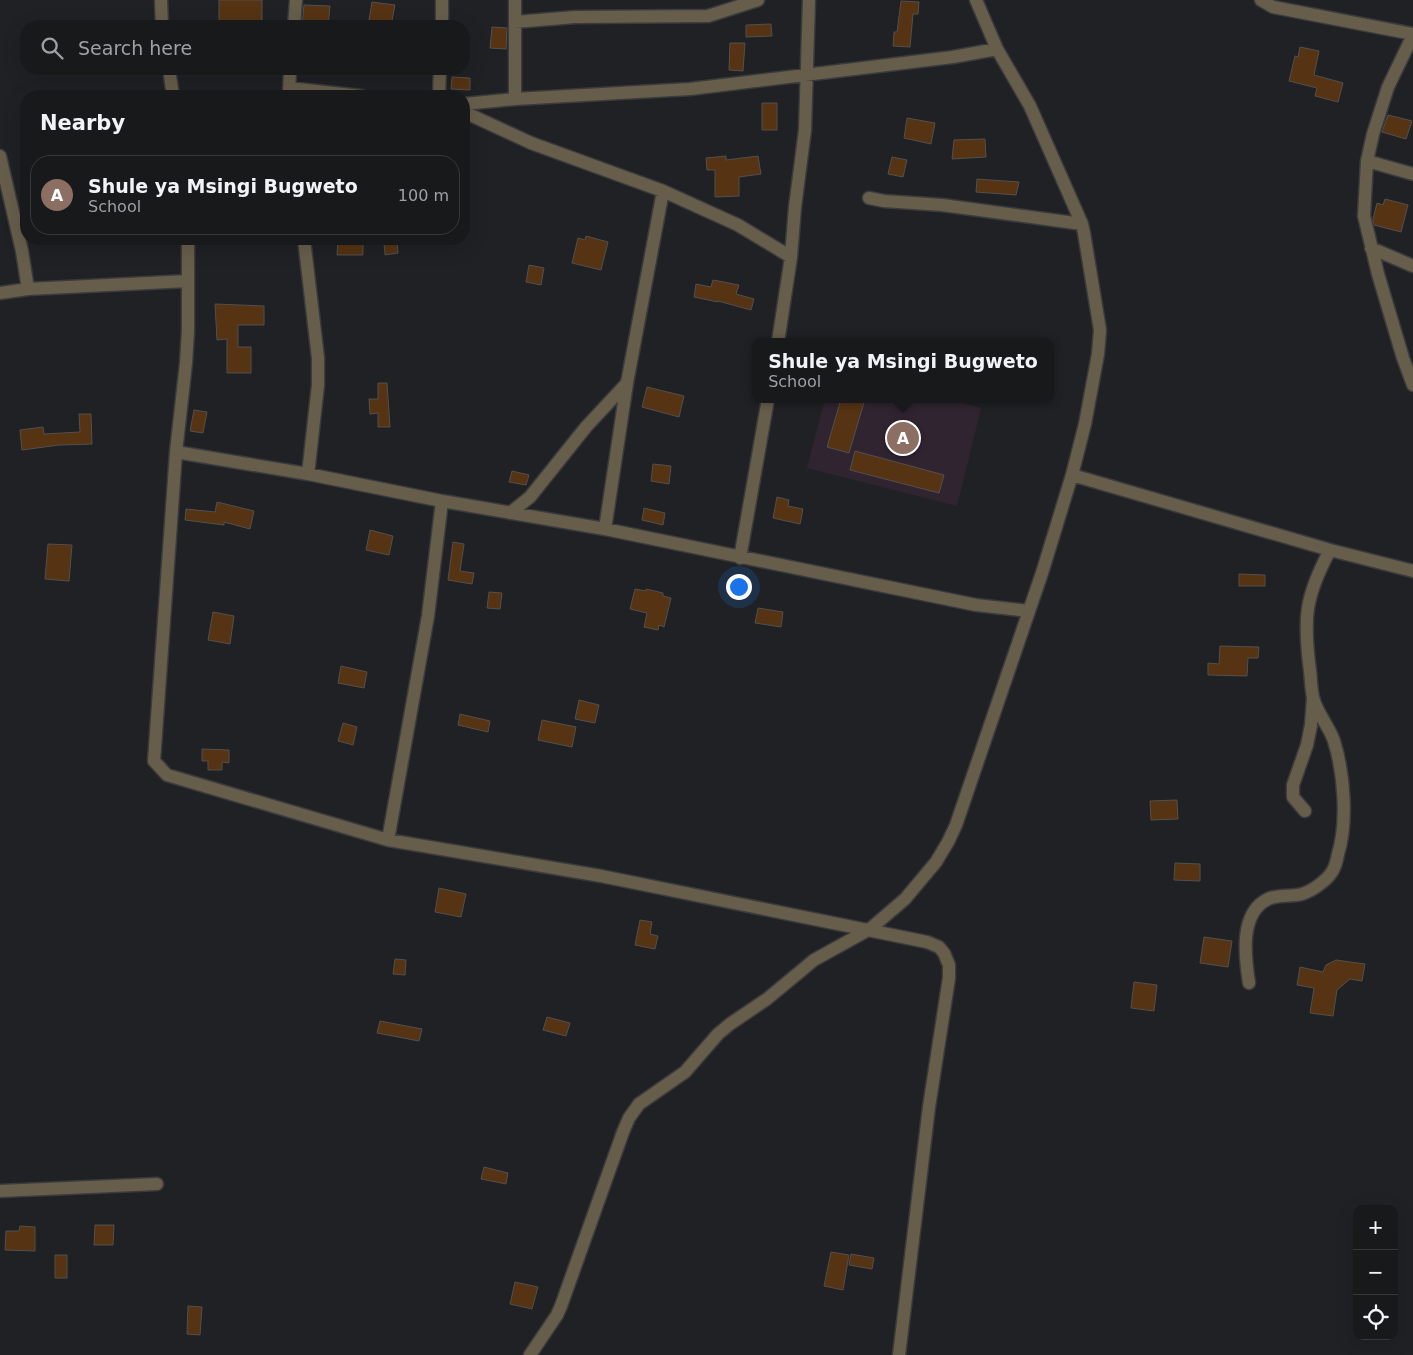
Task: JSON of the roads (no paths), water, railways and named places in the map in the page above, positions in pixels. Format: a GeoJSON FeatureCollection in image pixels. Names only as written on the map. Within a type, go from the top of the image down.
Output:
{"type":"FeatureCollection","features":[{"type":"Feature","properties":{"kind":"street"},"geometry":{"type":"LineString","coordinates":[[147,0],[160,2],[162,20]]}},
{"type":"Feature","properties":{"kind":"street"},"geometry":{"type":"LineString","coordinates":[[294,20],[296,0]]}},
{"type":"Feature","properties":{"kind":"street"},"geometry":{"type":"LineString","coordinates":[[442,0],[442,20]]}},
{"type":"Feature","properties":{"kind":"street"},"geometry":{"type":"LineString","coordinates":[[515,0],[515,99]]}},
{"type":"Feature","properties":{"kind":"street"},"geometry":{"type":"LineString","coordinates":[[515,22],[574,17],[708,16],[758,0]]}},
{"type":"Feature","properties":{"kind":"street"},"geometry":{"type":"LineString","coordinates":[[779,338],[791,257],[795,207],[805,130],[809,0]]}},
{"type":"Feature","properties":{"kind":"street"},"geometry":{"type":"LineString","coordinates":[[530,1355],[561,1306],[623,1132],[629,1118],[639,1104],[685,1072],[718,1034],[767,999],[814,960],[870,929],[911,893],[936,862],[956,825],[1029,611],[1072,475],[1085,424],[1100,330],[1082,224],[1030,106],[997,49],[976,0]]}},
{"type":"Feature","properties":{"kind":"street"},"geometry":{"type":"LineString","coordinates":[[1261,0],[1273,7],[1413,35],[1388,87],[1373,134],[1367,161],[1364,216],[1370,248],[1392,325],[1413,384]]}},
{"type":"Feature","properties":{"kind":"street"},"geometry":{"type":"LineString","coordinates":[[470,103],[690,89],[953,57],[997,49]]}},
{"type":"Feature","properties":{"kind":"street"},"geometry":{"type":"LineString","coordinates":[[170,75],[173,90]]}},
{"type":"Feature","properties":{"kind":"street"},"geometry":{"type":"LineString","coordinates":[[289,90],[290,75]]}},
{"type":"Feature","properties":{"kind":"street"},"geometry":{"type":"LineString","coordinates":[[439,90],[440,75]]}},
{"type":"Feature","properties":{"kind":"street"},"geometry":{"type":"LineString","coordinates":[[470,115],[531,143],[663,191],[738,225],[791,257]]}},
{"type":"Feature","properties":{"kind":"street"},"geometry":{"type":"LineString","coordinates":[[0,156],[20,242]]}},
{"type":"Feature","properties":{"kind":"street"},"geometry":{"type":"LineString","coordinates":[[1367,161],[1413,174]]}},
{"type":"Feature","properties":{"kind":"street"},"geometry":{"type":"LineString","coordinates":[[605,529],[627,383],[663,191]]}},
{"type":"Feature","properties":{"kind":"street"},"geometry":{"type":"LineString","coordinates":[[869,198],[884,201],[942,205],[1082,224]]}},
{"type":"Feature","properties":{"kind":"street"},"geometry":{"type":"LineString","coordinates":[[21,245],[28,289]]}},
{"type":"Feature","properties":{"kind":"street"},"geometry":{"type":"LineString","coordinates":[[188,245],[186,363],[176,452],[154,761],[167,775],[388,840],[601,876],[870,929],[927,942],[939,947],[944,953],[949,966],[929,1107],[899,1355]]}},
{"type":"Feature","properties":{"kind":"street"},"geometry":{"type":"LineString","coordinates":[[305,245],[318,358],[318,385],[308,474]]}},
{"type":"Feature","properties":{"kind":"street"},"geometry":{"type":"LineString","coordinates":[[1370,248],[1413,266]]}},
{"type":"Feature","properties":{"kind":"street"},"geometry":{"type":"LineString","coordinates":[[0,293],[28,289],[188,281]]}},
{"type":"Feature","properties":{"kind":"street"},"geometry":{"type":"LineString","coordinates":[[510,513],[530,497],[586,427],[627,383]]}},
{"type":"Feature","properties":{"kind":"street"},"geometry":{"type":"LineString","coordinates":[[740,558],[767,403]]}},
{"type":"Feature","properties":{"kind":"street"},"geometry":{"type":"LineString","coordinates":[[176,452],[308,474],[442,501],[605,529],[976,605],[1029,611]]}},
{"type":"Feature","properties":{"kind":"street"},"geometry":{"type":"LineString","coordinates":[[1072,475],[1330,550],[1413,571]]}},
{"type":"Feature","properties":{"kind":"street"},"geometry":{"type":"LineString","coordinates":[[388,840],[428,616],[442,501]]}},
{"type":"Feature","properties":{"kind":"street"},"geometry":{"type":"LineString","coordinates":[[1306,811],[1293,796],[1293,785],[1311,725],[1313,698],[1307,648],[1306,615],[1310,592],[1330,550]]}},
{"type":"Feature","properties":{"kind":"street"},"geometry":{"type":"LineString","coordinates":[[1249,983],[1246,963],[1246,942],[1249,925],[1255,910],[1270,898],[1302,894],[1326,879],[1333,871],[1339,851],[1343,813],[1340,765],[1334,742],[1313,698]]}},
{"type":"Feature","properties":{"kind":"street"},"geometry":{"type":"LineString","coordinates":[[0,1191],[157,1184]]}},
{"type":"Feature","properties":{"kind":"place","name":"Shule ya Msingi Bugweto"},"geometry":{"type":"Point","coordinates":[903,438]}}]}
